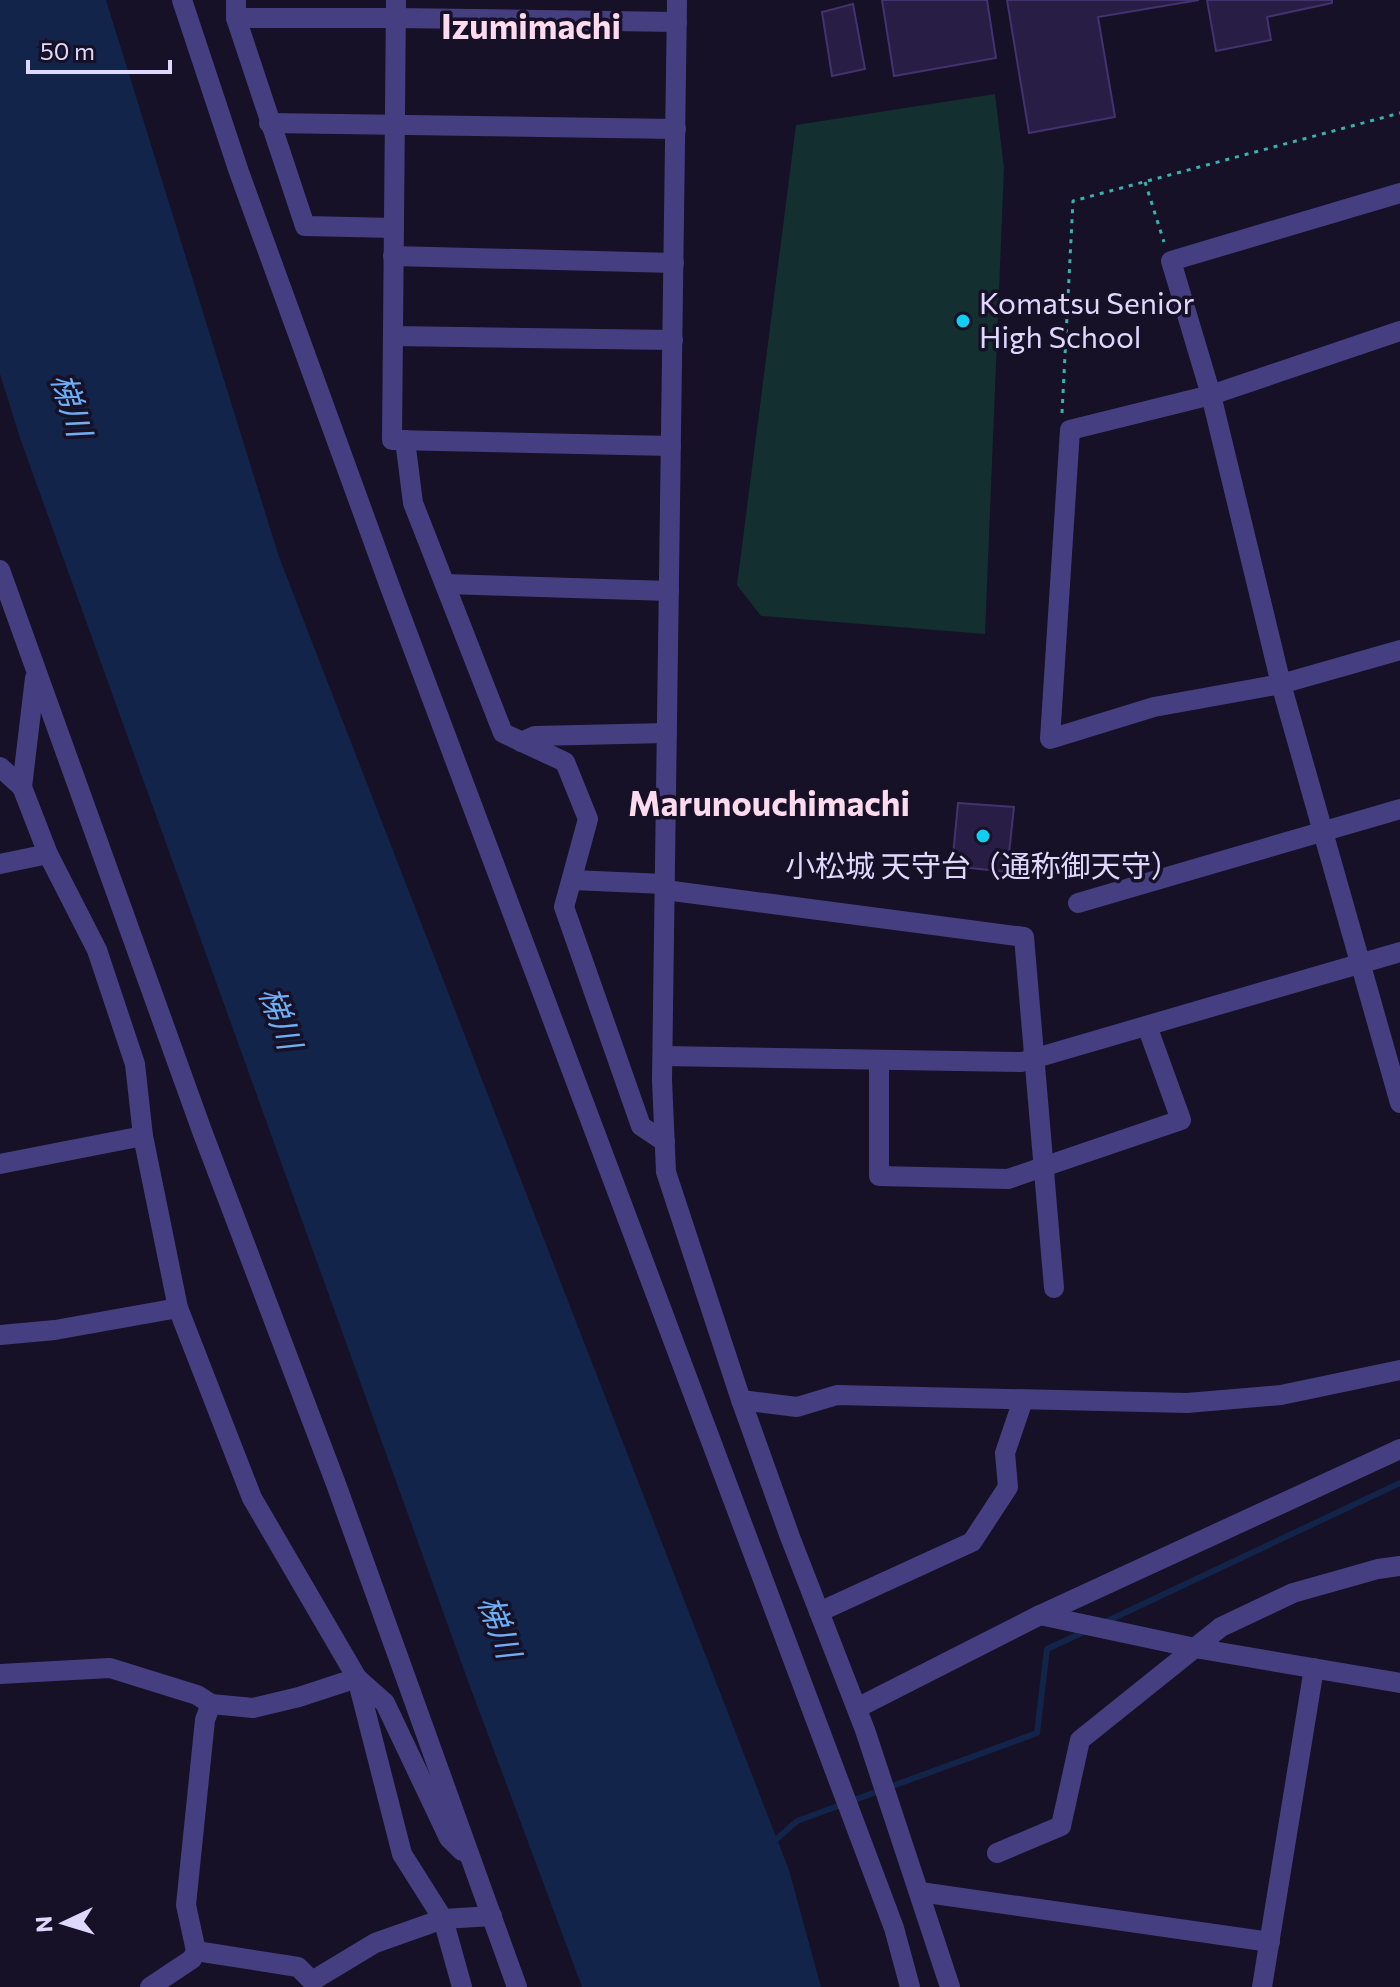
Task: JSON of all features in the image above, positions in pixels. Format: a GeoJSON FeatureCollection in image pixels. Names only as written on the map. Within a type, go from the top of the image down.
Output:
{"type":"FeatureCollection","features":[{"type":"Feature","properties":{"kind":"street"},"geometry":{"type":"LineString","coordinates":[[182,0],[239,172],[390,587],[894,1928],[910,1987]]}},
{"type":"Feature","properties":{"kind":"street"},"geometry":{"type":"LineString","coordinates":[[677,0],[663,1056],[666,1172],[741,1400],[857,1708],[950,1987]]}},
{"type":"Feature","properties":{"kind":"street"},"geometry":{"type":"LineString","coordinates":[[394,228],[305,226],[269,123],[236,9],[396,9],[677,22]]}},
{"type":"Feature","properties":{"kind":"street"},"geometry":{"type":"LineString","coordinates":[[396,9],[392,440],[671,446]]}},
{"type":"Feature","properties":{"kind":"street"},"geometry":{"type":"LineString","coordinates":[[269,123],[676,129]]}},
{"type":"Feature","properties":{"kind":"street"},"geometry":{"type":"LineString","coordinates":[[1400,193],[1171,261],[1211,395],[1281,684],[1400,1103]]}},
{"type":"Feature","properties":{"kind":"street"},"geometry":{"type":"LineString","coordinates":[[393,256],[674,263]]}},
{"type":"Feature","properties":{"kind":"street"},"geometry":{"type":"LineString","coordinates":[[1400,331],[1211,395],[1070,430],[1050,739],[1154,707],[1281,684],[1400,650]]}},
{"type":"Feature","properties":{"kind":"street"},"geometry":{"type":"LineString","coordinates":[[393,336],[673,340]]}},
{"type":"Feature","properties":{"kind":"street"},"geometry":{"type":"LineString","coordinates":[[405,440],[413,503],[503,733],[565,762],[588,819],[564,907],[641,1126],[665,1142]]}},
{"type":"Feature","properties":{"kind":"street"},"geometry":{"type":"LineString","coordinates":[[0,570],[35,674],[336,1484],[517,1987]]}},
{"type":"Feature","properties":{"kind":"street"},"geometry":{"type":"LineString","coordinates":[[445,584],[669,591]]}},
{"type":"Feature","properties":{"kind":"street"},"geometry":{"type":"LineString","coordinates":[[22,787],[35,674]]}},
{"type":"Feature","properties":{"kind":"street"},"geometry":{"type":"LineString","coordinates":[[521,742],[535,736],[667,733]]}},
{"type":"Feature","properties":{"kind":"street"},"geometry":{"type":"LineString","coordinates":[[0,767],[22,787],[48,854],[97,950],[135,1064],[143,1136],[178,1308],[252,1498],[357,1678],[402,1854],[443,1919],[462,1987]]}},
{"type":"Feature","properties":{"kind":"street"},"geometry":{"type":"LineString","coordinates":[[1078,903],[1400,809]]}},
{"type":"Feature","properties":{"kind":"street"},"geometry":{"type":"LineString","coordinates":[[0,864],[48,854]]}},
{"type":"Feature","properties":{"kind":"street"},"geometry":{"type":"LineString","coordinates":[[572,880],[665,887],[1024,937],[1054,1288]]}},
{"type":"Feature","properties":{"kind":"street"},"geometry":{"type":"LineString","coordinates":[[663,1056],[1022,1062],[1400,952]]}},
{"type":"Feature","properties":{"kind":"street"},"geometry":{"type":"LineString","coordinates":[[879,1060],[879,1176],[1008,1179],[1181,1120],[1147,1026]]}},
{"type":"Feature","properties":{"kind":"street"},"geometry":{"type":"LineString","coordinates":[[0,1164],[143,1136]]}},
{"type":"Feature","properties":{"kind":"street"},"geometry":{"type":"LineString","coordinates":[[0,1335],[55,1330],[178,1308]]}},
{"type":"Feature","properties":{"kind":"street"},"geometry":{"type":"LineString","coordinates":[[741,1400],[797,1407],[837,1395],[1187,1403],[1281,1395],[1400,1370]]}},
{"type":"Feature","properties":{"kind":"street"},"geometry":{"type":"LineString","coordinates":[[819,1612],[972,1542],[1008,1487],[1005,1453],[1023,1400]]}},
{"type":"Feature","properties":{"kind":"street"},"geometry":{"type":"LineString","coordinates":[[857,1708],[1040,1615],[1400,1449]]}},
{"type":"Feature","properties":{"kind":"street"},"geometry":{"type":"LineString","coordinates":[[997,1853],[1061,1826],[1080,1740],[1221,1627],[1293,1593],[1378,1569],[1400,1566]]}},
{"type":"Feature","properties":{"kind":"street"},"geometry":{"type":"LineString","coordinates":[[1040,1615],[1195,1648],[1400,1683]]}},
{"type":"Feature","properties":{"kind":"street"},"geometry":{"type":"LineString","coordinates":[[0,1674],[110,1668],[197,1695],[211,1704],[253,1708],[357,1678]]}},
{"type":"Feature","properties":{"kind":"street"},"geometry":{"type":"LineString","coordinates":[[1262,1987],[1314,1668]]}},
{"type":"Feature","properties":{"kind":"street"},"geometry":{"type":"LineString","coordinates":[[357,1678],[385,1703],[449,1838],[471,1859]]}},
{"type":"Feature","properties":{"kind":"street"},"geometry":{"type":"LineString","coordinates":[[150,1987],[192,1959],[196,1951],[186,1905],[205,1720],[211,1704]]}},
{"type":"Feature","properties":{"kind":"street"},"geometry":{"type":"LineString","coordinates":[[920,1892],[1270,1942]]}},
{"type":"Feature","properties":{"kind":"street"},"geometry":{"type":"LineString","coordinates":[[196,1951],[298,1967],[314,1981],[375,1943],[443,1919],[492,1916]]}},
{"type":"Feature","properties":{"kind":"path"},"geometry":{"type":"LineString","coordinates":[[1070,430],[1062,420],[1073,201],[1400,113]]}},
{"type":"Feature","properties":{"kind":"path"},"geometry":{"type":"LineString","coordinates":[[1145,182],[1171,261]]}},
{"type":"Feature","properties":{"kind":"green space"},"geometry":{"type":"Polygon","coordinates":[[[995,94],[1004,168],[985,634],[761,616],[737,585],[796,125],[995,94]]]}},
{"type":"Feature","properties":{"kind":"water","name":"梯川"},"geometry":{"type":"Polygon","coordinates":[[[0,0],[106,0],[279,557],[789,1870],[821,1987],[582,1987],[468,1681],[20,438],[0,374],[0,0]]]}},
{"type":"Feature","properties":{"kind":"building"},"geometry":{"type":"Polygon","coordinates":[[[882,0],[987,0],[996,58],[894,76],[882,0]]]}},
{"type":"Feature","properties":{"kind":"building"},"geometry":{"type":"Polygon","coordinates":[[[1007,0],[1199,0],[1098,17],[1115,117],[1029,133],[1007,0]]]}},
{"type":"Feature","properties":{"kind":"building"},"geometry":{"type":"Polygon","coordinates":[[[1207,0],[1332,0],[1332,3],[1267,17],[1271,40],[1216,51],[1207,0]]]}},
{"type":"Feature","properties":{"kind":"building"},"geometry":{"type":"Polygon","coordinates":[[[853,4],[865,69],[832,76],[822,12],[853,4]]]}},
{"type":"Feature","properties":{"kind":"building","name":"小松城 天守台（通称御天守）"},"geometry":{"type":"Polygon","coordinates":[[[958,803],[1014,807],[1007,872],[952,866],[958,803]]]}},
{"type":"Feature","properties":{"kind":"waterway"},"geometry":{"type":"LineString","coordinates":[[1103,1623],[1400,1483]]}},
{"type":"Feature","properties":{"kind":"waterway"},"geometry":{"type":"LineString","coordinates":[[771,1844],[797,1821],[1037,1733],[1047,1649],[1086,1631]]}},
{"type":"Feature","properties":{"kind":"place","name":"Komatsu Senior High School"},"geometry":{"type":"Point","coordinates":[963,321]}},
{"type":"Feature","properties":{"kind":"place","name":"小松城 天守台（通称御天守）"},"geometry":{"type":"Point","coordinates":[983,836]}},
{"type":"Feature","properties":{"kind":"district","name":"Izumimachi"},"geometry":{"type":"Point","coordinates":[531,27]}},
{"type":"Feature","properties":{"kind":"district","name":"Marunouchimachi"},"geometry":{"type":"Point","coordinates":[769,804]}}]}
